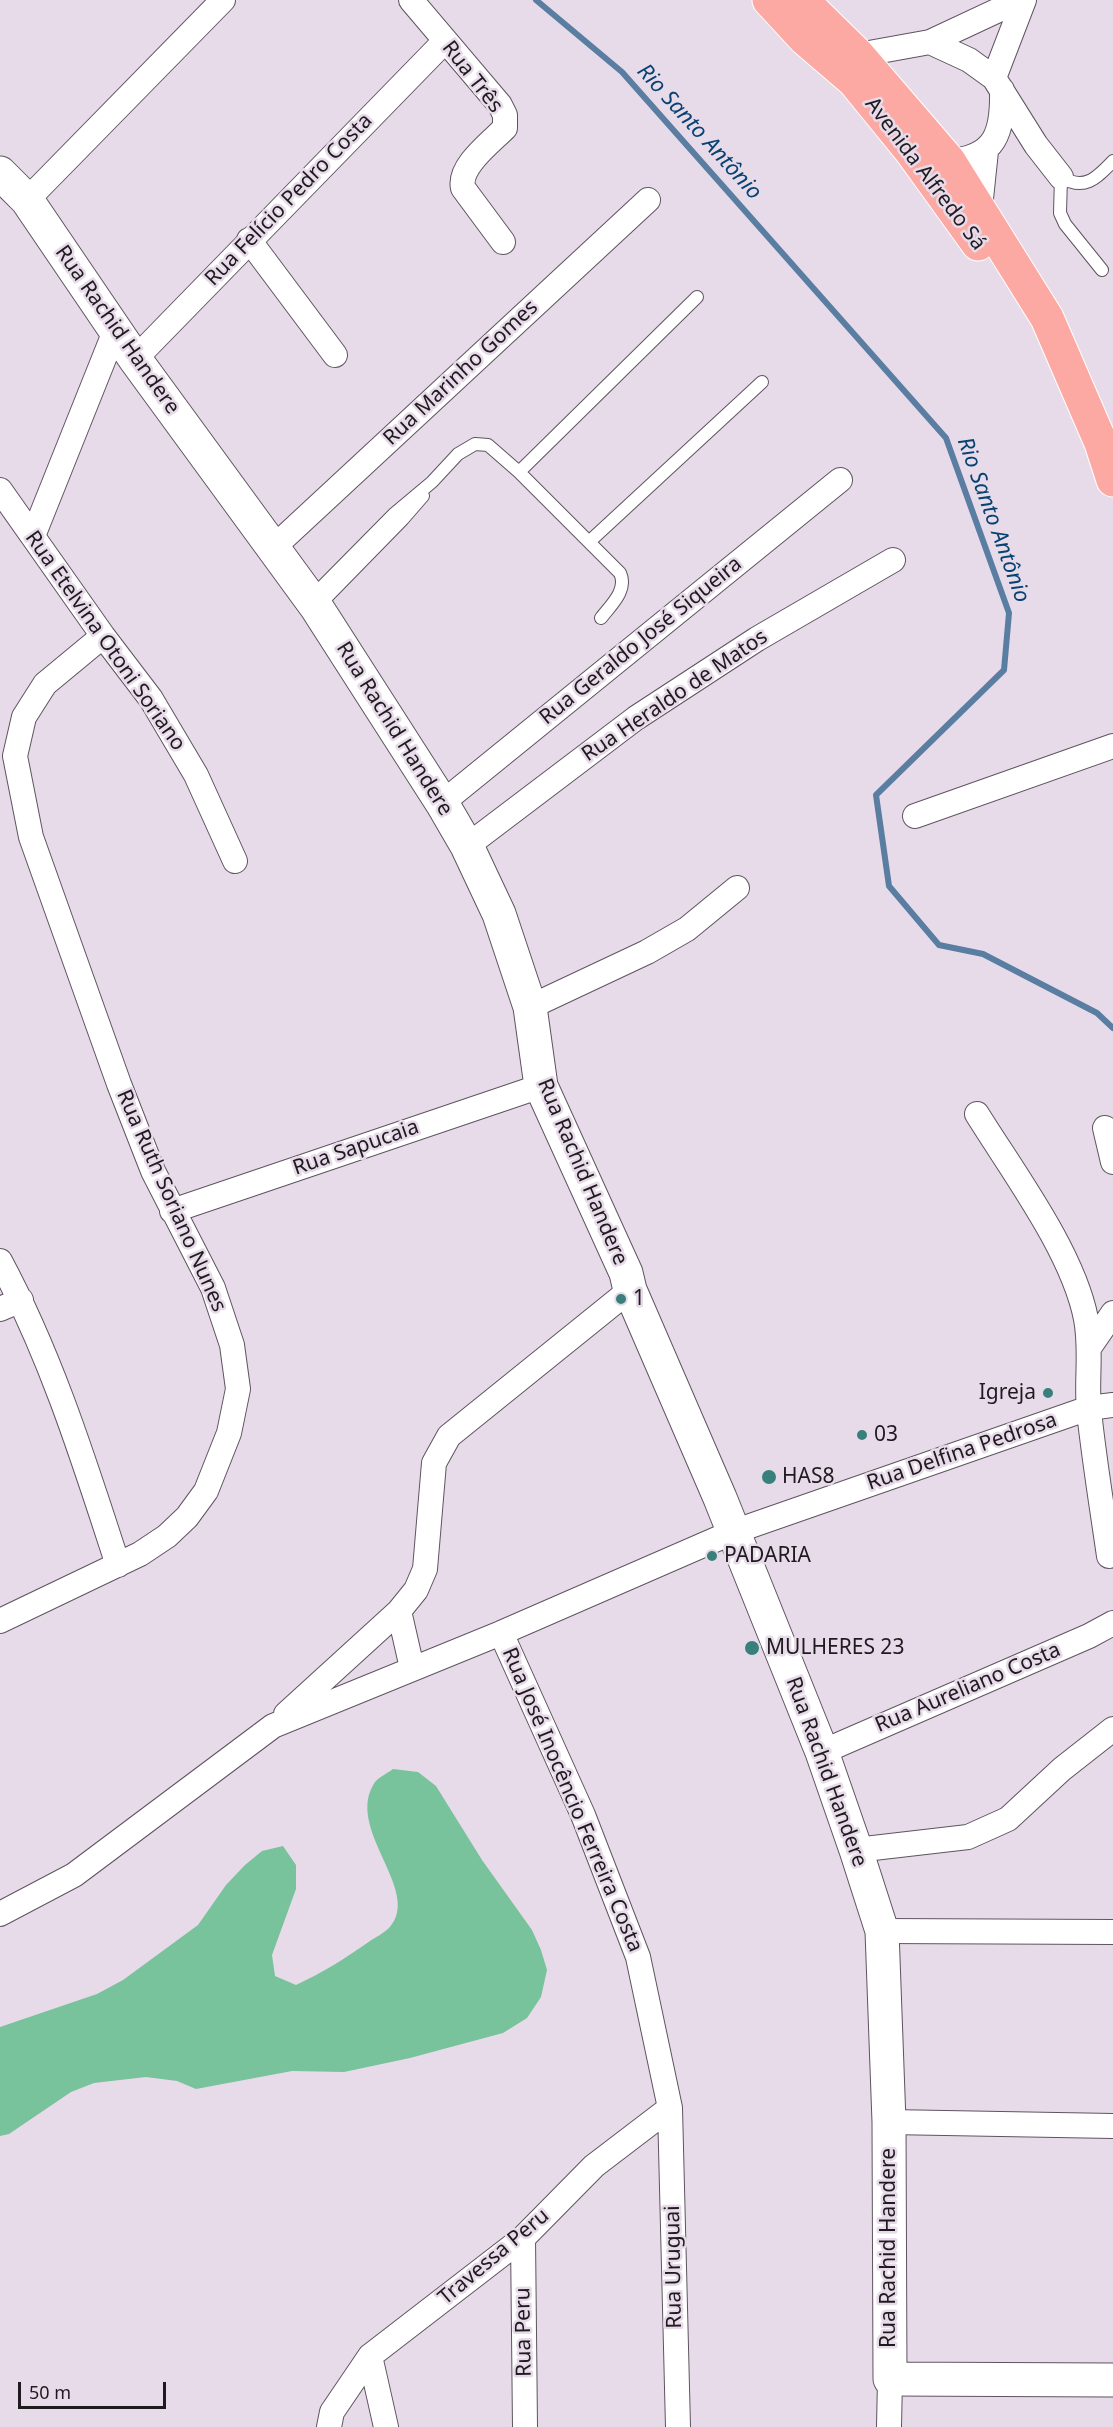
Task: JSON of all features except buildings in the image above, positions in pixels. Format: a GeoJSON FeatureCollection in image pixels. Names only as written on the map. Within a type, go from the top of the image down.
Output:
{"type":"FeatureCollection","features":[{"type":"Feature","properties":{"kind":"highway","name":"Avenida Alfredo Sá"},"geometry":{"type":"LineString","coordinates":[[768,0],[805,39],[854,81],[911,151],[1065,362],[1107,437],[1113,480]]}},
{"type":"Feature","properties":{"kind":"highway","name":"Avenida Alfredo Sá"},"geometry":{"type":"LineString","coordinates":[[802,0],[858,55],[950,161],[1047,318],[1065,362]]}},
{"type":"Feature","properties":{"kind":"highway"},"geometry":{"type":"LineString","coordinates":[[911,151],[950,161]]}},
{"type":"Feature","properties":{"kind":"street"},"geometry":{"type":"LineString","coordinates":[[27,200],[223,0]]}},
{"type":"Feature","properties":{"kind":"street","name":"Rua Três"},"geometry":{"type":"LineString","coordinates":[[411,0],[500,105],[504,115],[504,128],[464,170],[461,180],[463,188],[503,242]]}},
{"type":"Feature","properties":{"kind":"street"},"geometry":{"type":"LineString","coordinates":[[858,55],[930,42],[1022,0]]}},
{"type":"Feature","properties":{"kind":"street"},"geometry":{"type":"LineString","coordinates":[[980,208],[990,146],[1002,111],[998,84],[1022,0]]}},
{"type":"Feature","properties":{"kind":"street","name":"Rua Felício Pedro Costa"},"geometry":{"type":"LineString","coordinates":[[135,360],[249,240],[445,41]]}},
{"type":"Feature","properties":{"kind":"street"},"geometry":{"type":"LineString","coordinates":[[930,42],[969,60],[998,84],[1036,145],[1061,177]]}},
{"type":"Feature","properties":{"kind":"street"},"geometry":{"type":"LineString","coordinates":[[950,161],[975,157],[990,146],[1036,145]]}},
{"type":"Feature","properties":{"kind":"street","name":"Rua Rachid Handere"},"geometry":{"type":"LineString","coordinates":[[0,173],[27,200],[135,360],[314,603],[442,803],[467,846],[499,914],[530,1007],[541,1086],[626,1273],[630,1290],[733,1532],[822,1752],[882,1931],[889,2122],[889,2427]]}},
{"type":"Feature","properties":{"kind":"street","name":"Rua Marinho Gomes"},"geometry":{"type":"LineString","coordinates":[[274,547],[648,200]]}},
{"type":"Feature","properties":{"kind":"street"},"geometry":{"type":"LineString","coordinates":[[249,240],[335,355]]}},
{"type":"Feature","properties":{"kind":"street"},"geometry":{"type":"LineString","coordinates":[[33,536],[115,331]]}},
{"type":"Feature","properties":{"kind":"street","name":"Rua Geraldo José Siqueira"},"geometry":{"type":"LineString","coordinates":[[442,803],[840,480]]}},
{"type":"Feature","properties":{"kind":"street","name":"Rua Etelvina Otoni Soriano"},"geometry":{"type":"LineString","coordinates":[[0,490],[103,636],[151,699],[196,775],[235,861]]}},
{"type":"Feature","properties":{"kind":"street","name":"Rua Heraldo de Matos"},"geometry":{"type":"LineString","coordinates":[[467,846],[636,718],[757,639],[894,560]]}},
{"type":"Feature","properties":{"kind":"street","name":"Rua Ruth Soriano Nunes"},"geometry":{"type":"LineString","coordinates":[[0,1621],[140,1554],[167,1536],[187,1517],[206,1491],[230,1433],[238,1389],[232,1345],[213,1288],[153,1171],[118,1084],[31,837],[15,756],[24,717],[45,684],[103,636]]}},
{"type":"Feature","properties":{"kind":"street"},"geometry":{"type":"LineString","coordinates":[[915,816],[1113,746]]}},
{"type":"Feature","properties":{"kind":"street"},"geometry":{"type":"LineString","coordinates":[[530,1007],[647,952],[687,929],[737,888]]}},
{"type":"Feature","properties":{"kind":"street","name":"Rua Sapucaia"},"geometry":{"type":"LineString","coordinates":[[172,1211],[541,1086]]}},
{"type":"Feature","properties":{"kind":"street"},"geometry":{"type":"LineString","coordinates":[[977,1114],[1054,1238],[1069,1270],[1086,1318],[1089,1348],[1089,1408],[1109,1556]]}},
{"type":"Feature","properties":{"kind":"street"},"geometry":{"type":"LineString","coordinates":[[1105,1128],[1113,1162]]}},
{"type":"Feature","properties":{"kind":"street"},"geometry":{"type":"LineString","coordinates":[[0,1261],[10,1304],[46,1355],[71,1422],[118,1565]]}},
{"type":"Feature","properties":{"kind":"street"},"geometry":{"type":"LineString","coordinates":[[0,1914],[74,1875],[273,1726],[399,1611],[416,1590],[425,1569],[434,1463],[449,1436],[630,1290]]}},
{"type":"Feature","properties":{"kind":"street"},"geometry":{"type":"LineString","coordinates":[[1089,1348],[1113,1313]]}},
{"type":"Feature","properties":{"kind":"street","name":"Rua Delfina Pedrosa"},"geometry":{"type":"LineString","coordinates":[[273,1726],[501,1633],[733,1532],[1089,1408],[1113,1406]]}},
{"type":"Feature","properties":{"kind":"street"},"geometry":{"type":"LineString","coordinates":[[399,1611],[412,1668]]}},
{"type":"Feature","properties":{"kind":"street","name":"Rua Aureliano Costa"},"geometry":{"type":"LineString","coordinates":[[822,1752],[1089,1636],[1113,1623]]}},
{"type":"Feature","properties":{"kind":"street","name":"Rua José Inocêncio Ferreira Costa"},"geometry":{"type":"LineString","coordinates":[[501,1633],[583,1815],[638,1957],[670,2108]]}},
{"type":"Feature","properties":{"kind":"street"},"geometry":{"type":"LineString","coordinates":[[856,1850],[968,1837],[1008,1819],[1062,1769],[1113,1729]]}},
{"type":"Feature","properties":{"kind":"street"},"geometry":{"type":"LineString","coordinates":[[882,1931],[1113,1932]]}},
{"type":"Feature","properties":{"kind":"street","name":"Travessa Peru"},"geometry":{"type":"LineString","coordinates":[[329,2427],[332,2412],[370,2356],[523,2238],[594,2166],[670,2108]]}},
{"type":"Feature","properties":{"kind":"street","name":"Rua Uruguai"},"geometry":{"type":"LineString","coordinates":[[670,2108],[678,2427]]}},
{"type":"Feature","properties":{"kind":"street"},"geometry":{"type":"LineString","coordinates":[[889,2122],[1113,2126]]}},
{"type":"Feature","properties":{"kind":"street","name":"Rua Peru"},"geometry":{"type":"LineString","coordinates":[[523,2238],[525,2427]]}},
{"type":"Feature","properties":{"kind":"street"},"geometry":{"type":"LineString","coordinates":[[370,2356],[386,2427]]}},
{"type":"Feature","properties":{"kind":"street"},"geometry":{"type":"LineString","coordinates":[[890,2379],[1113,2380]]}},
{"type":"Feature","properties":{"kind":"lane"},"geometry":{"type":"LineString","coordinates":[[1102,270],[1065,224],[1060,213],[1061,177],[1071,183],[1079,184],[1094,179],[1113,161]]}},
{"type":"Feature","properties":{"kind":"lane"},"geometry":{"type":"LineString","coordinates":[[519,472],[697,297]]}},
{"type":"Feature","properties":{"kind":"lane"},"geometry":{"type":"LineString","coordinates":[[590,541],[762,382]]}},
{"type":"Feature","properties":{"kind":"lane"},"geometry":{"type":"LineString","coordinates":[[314,603],[395,513],[432,482],[458,454],[475,444],[488,445],[519,472],[620,573],[624,581],[621,591],[601,618]]}},
{"type":"Feature","properties":{"kind":"green space"},"geometry":{"type":"Polygon","coordinates":[[[393,1769],[418,1772],[436,1786],[482,1860],[532,1930],[547,1970],[541,1997],[527,2018],[503,2033],[410,2058],[344,2072],[292,2071],[196,2089],[177,2081],[146,2077],[94,2083],[71,2092],[9,2134],[0,2136],[0,2027],[97,1994],[123,1980],[198,1925],[226,1885],[262,1851],[283,1846],[296,1865],[296,1889],[272,1955],[275,1976],[296,1985],[334,1965],[389,1928],[397,1913],[397,1896],[392,1878],[375,1839],[369,1819],[368,1800],[375,1782],[393,1769]]]}},
{"type":"Feature","properties":{"kind":"waterway","name":"Rio Santo Antônio"},"geometry":{"type":"LineString","coordinates":[[536,0],[622,72],[946,438],[1009,613],[1004,670],[876,795],[889,886],[939,945],[983,954],[1097,1013],[1113,1028]]}},
{"type":"Feature","properties":{"kind":"place","name":"1"},"geometry":{"type":"Point","coordinates":[621,1299]}},
{"type":"Feature","properties":{"kind":"place","name":"Igreja"},"geometry":{"type":"Point","coordinates":[1048,1393]}},
{"type":"Feature","properties":{"kind":"place","name":"03"},"geometry":{"type":"Point","coordinates":[862,1435]}},
{"type":"Feature","properties":{"kind":"place","name":"HAS8"},"geometry":{"type":"Point","coordinates":[769,1477]}},
{"type":"Feature","properties":{"kind":"place","name":"PADARIA"},"geometry":{"type":"Point","coordinates":[712,1556]}},
{"type":"Feature","properties":{"kind":"place","name":"MULHERES 23"},"geometry":{"type":"Point","coordinates":[752,1648]}}]}
